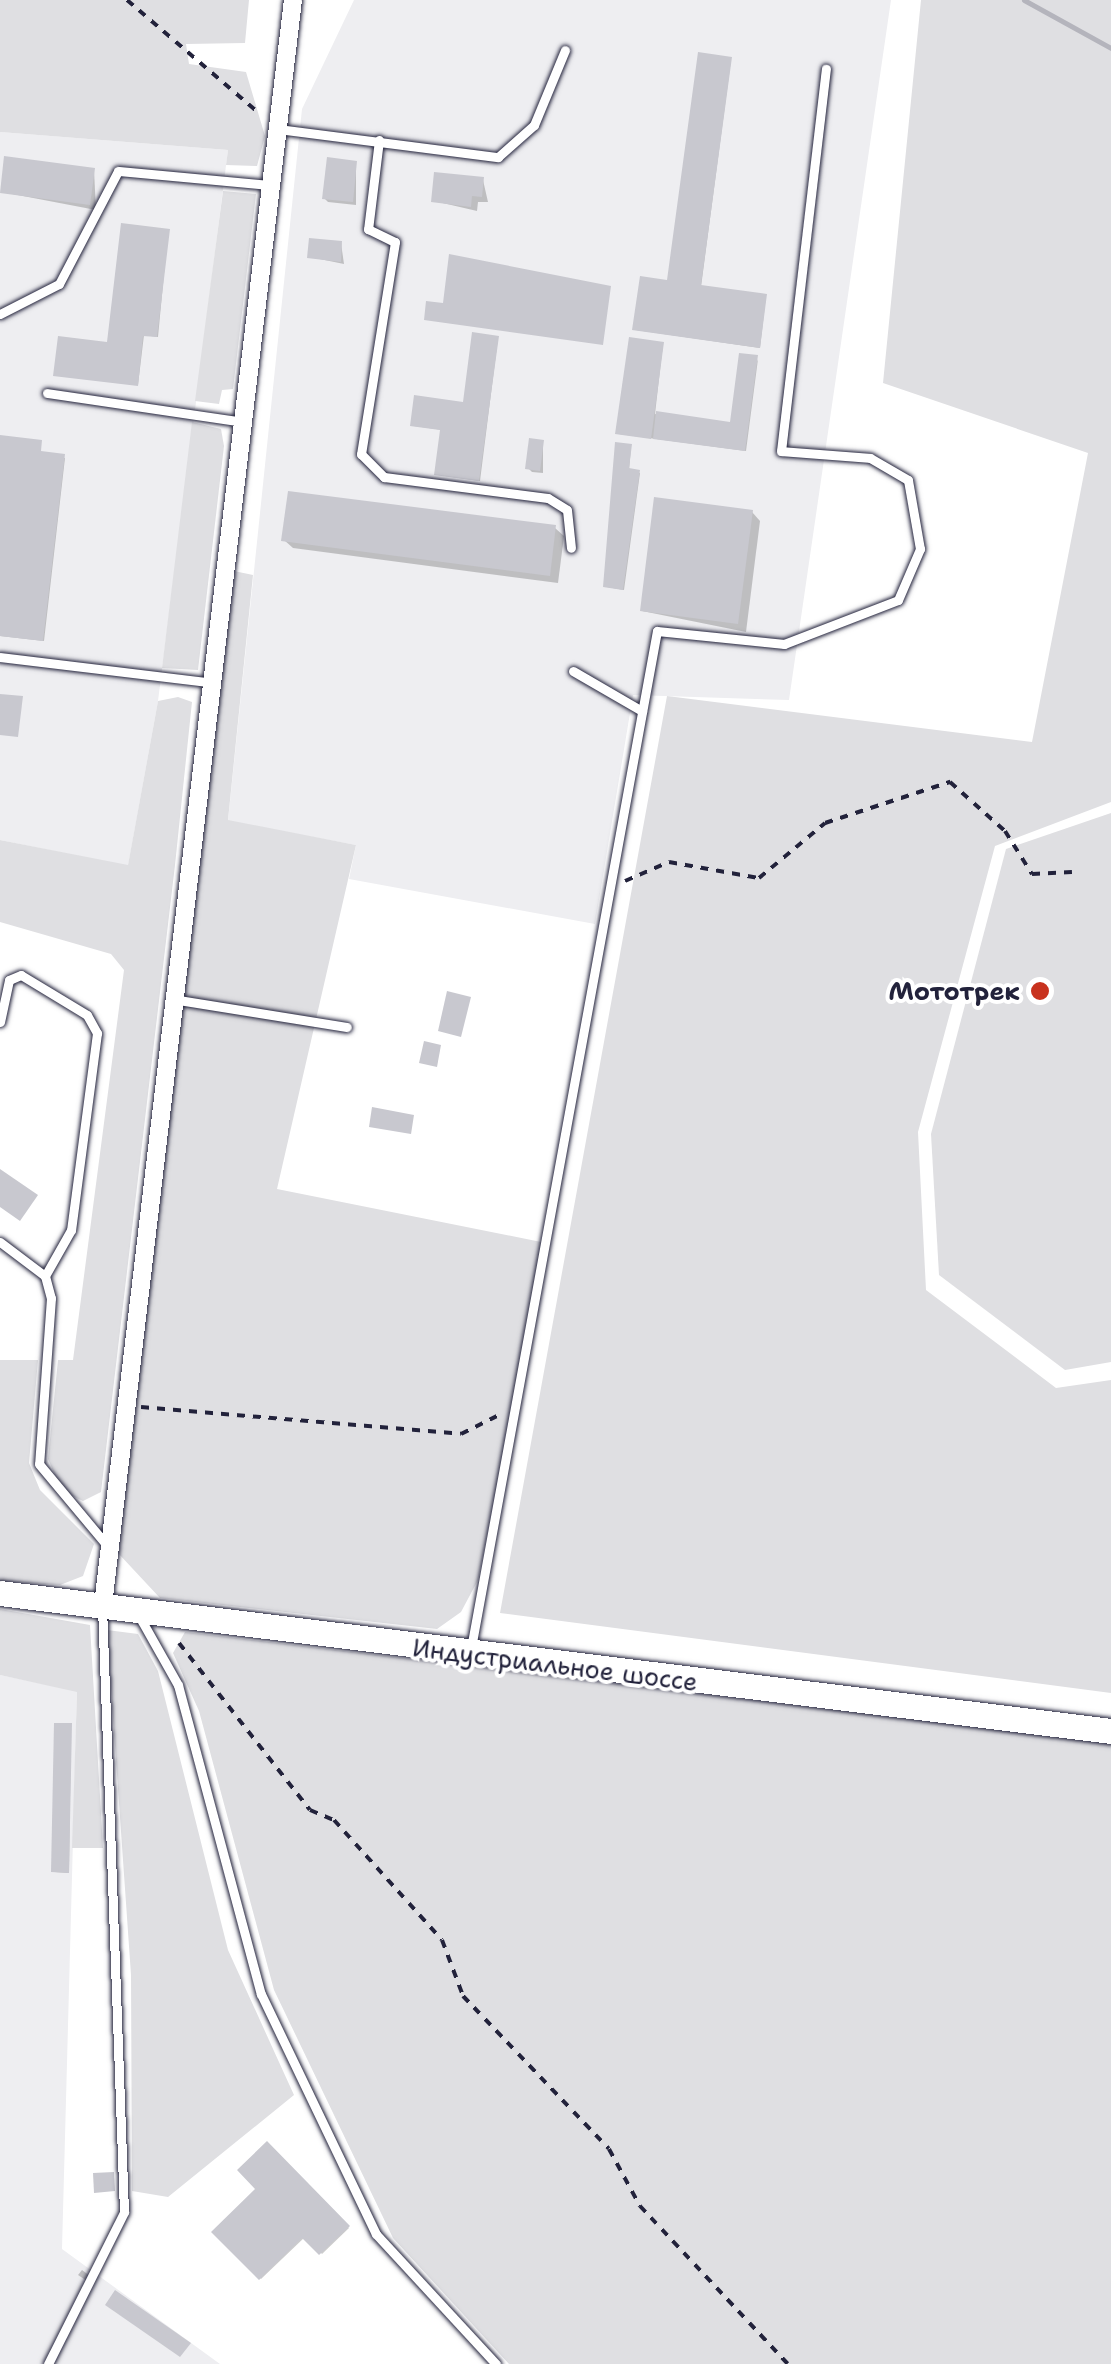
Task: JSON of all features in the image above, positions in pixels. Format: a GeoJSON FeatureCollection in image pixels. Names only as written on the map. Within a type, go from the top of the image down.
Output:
{"type":"FeatureCollection","features":[{"type":"Feature","properties":{"kind":"main road","name":"Индустриальное шоссе"},"geometry":{"type":"LineString","coordinates":[[0,1593],[469,1656],[1111,1731]]}},
{"type":"Feature","properties":{"kind":"street"},"geometry":{"type":"LineString","coordinates":[[102,1605],[236,421],[293,0]]}},
{"type":"Feature","properties":{"kind":"lane"},"geometry":{"type":"LineString","coordinates":[[278,129],[498,157],[534,124],[565,50]]}},
{"type":"Feature","properties":{"kind":"lane"},"geometry":{"type":"LineString","coordinates":[[469,1656],[518,1405],[656,631],[784,644],[898,600],[920,549],[908,480],[870,458],[780,451],[826,69]]}},
{"type":"Feature","properties":{"kind":"lane"},"geometry":{"type":"LineString","coordinates":[[379,140],[368,229],[395,242],[361,454],[384,477],[548,498],[567,510],[571,548]]}},
{"type":"Feature","properties":{"kind":"lane"},"geometry":{"type":"LineString","coordinates":[[0,314],[59,284],[118,172],[270,185]]}},
{"type":"Feature","properties":{"kind":"lane"},"geometry":{"type":"LineString","coordinates":[[47,393],[236,421]]}},
{"type":"Feature","properties":{"kind":"lane"},"geometry":{"type":"LineString","coordinates":[[0,658],[207,682]]}},
{"type":"Feature","properties":{"kind":"lane"},"geometry":{"type":"LineString","coordinates":[[573,672],[642,711]]}},
{"type":"Feature","properties":{"kind":"lane"},"geometry":{"type":"LineString","coordinates":[[0,1022],[10,980],[21,975],[87,1016],[97,1033],[71,1230],[45,1276]]}},
{"type":"Feature","properties":{"kind":"lane"},"geometry":{"type":"LineString","coordinates":[[172,999],[347,1027]]}},
{"type":"Feature","properties":{"kind":"lane"},"geometry":{"type":"LineString","coordinates":[[0,1242],[45,1276],[52,1298],[38,1464],[106,1544]]}},
{"type":"Feature","properties":{"kind":"lane"},"geometry":{"type":"LineString","coordinates":[[48,2364],[124,2212],[102,1605]]}},
{"type":"Feature","properties":{"kind":"lane"},"geometry":{"type":"LineString","coordinates":[[136,1610],[178,1685],[261,1994],[376,2234],[496,2364]]}},
{"type":"Feature","properties":{"kind":"path"},"geometry":{"type":"LineString","coordinates":[[127,0],[278,129]]}},
{"type":"Feature","properties":{"kind":"path"},"geometry":{"type":"LineString","coordinates":[[612,887],[668,862],[759,878],[825,823],[950,782],[1005,832],[1032,874],[1072,872]]}},
{"type":"Feature","properties":{"kind":"path"},"geometry":{"type":"LineString","coordinates":[[122,1406],[460,1434],[518,1405]]}},
{"type":"Feature","properties":{"kind":"path"},"geometry":{"type":"LineString","coordinates":[[179,1643],[310,1810],[334,1820],[442,1940],[463,1996],[610,2149],[640,2206],[788,2364]]}},
{"type":"Feature","properties":{"kind":"shaded area"},"geometry":{"type":"Polygon","coordinates":[[[0,0],[249,0],[245,43],[186,44],[189,64],[246,72],[265,136],[257,166],[226,165],[228,150],[0,132],[0,0]]]}},
{"type":"Feature","properties":{"kind":"shaded area"},"geometry":{"type":"Polygon","coordinates":[[[354,0],[891,0],[789,700],[633,695],[595,924],[349,879],[356,845],[228,821],[302,109],[354,0]]]}},
{"type":"Feature","properties":{"kind":"shaded area"},"geometry":{"type":"Polygon","coordinates":[[[921,0],[1111,0],[1111,802],[995,846],[918,1132],[926,1290],[1056,1388],[1111,1380],[1111,1693],[500,1613],[667,696],[1032,742],[1088,453],[883,383],[921,0]]]}},
{"type":"Feature","properties":{"kind":"shaded area"},"geometry":{"type":"Polygon","coordinates":[[[0,132],[228,150],[158,701],[128,866],[0,840],[0,132]]]}},
{"type":"Feature","properties":{"kind":"shaded area"},"geometry":{"type":"Polygon","coordinates":[[[223,191],[256,194],[233,389],[222,390],[219,404],[195,401],[223,191]]]}},
{"type":"Feature","properties":{"kind":"shaded area"},"geometry":{"type":"Polygon","coordinates":[[[192,422],[221,429],[224,446],[198,670],[162,668],[192,422]]]}},
{"type":"Feature","properties":{"kind":"shaded area"},"geometry":{"type":"Polygon","coordinates":[[[234,571],[253,575],[228,820],[356,845],[277,1189],[546,1243],[478,1580],[461,1612],[437,1629],[160,1598],[118,1553],[234,571]]]}},
{"type":"Feature","properties":{"kind":"shaded area"},"geometry":{"type":"Polygon","coordinates":[[[178,697],[192,702],[101,1492],[83,1501],[62,1491],[48,1459],[58,1360],[73,1360],[124,970],[111,954],[0,922],[0,840],[128,865],[158,701],[178,697]]]}},
{"type":"Feature","properties":{"kind":"shaded area","name":"Мототрек"},"geometry":{"type":"Polygon","coordinates":[[[1111,813],[1111,1362],[1065,1370],[939,1275],[931,1134],[1006,849],[1111,813]]]}},
{"type":"Feature","properties":{"kind":"shaded area"},"geometry":{"type":"Polygon","coordinates":[[[0,1360],[38,1360],[29,1463],[40,1490],[94,1544],[83,1576],[60,1585],[0,1581],[0,1360]]]}},
{"type":"Feature","properties":{"kind":"shaded area"},"geometry":{"type":"Polygon","coordinates":[[[0,1609],[90,1625],[103,1848],[72,1848],[77,1692],[0,1675],[0,1609]]]}},
{"type":"Feature","properties":{"kind":"shaded area"},"geometry":{"type":"Polygon","coordinates":[[[107,1630],[138,1634],[158,1671],[228,1950],[294,2095],[168,2197],[132,2191],[131,1975],[107,1630]]]}},
{"type":"Feature","properties":{"kind":"shaded area"},"geometry":{"type":"Polygon","coordinates":[[[185,1632],[1111,1743],[1111,2364],[509,2364],[393,2238],[274,1990],[199,1711],[173,1653],[185,1632]]]}},
{"type":"Feature","properties":{"kind":"shaded area"},"geometry":{"type":"Polygon","coordinates":[[[0,1675],[77,1691],[62,2249],[220,2364],[0,2364],[0,1675]]]}},
{"type":"Feature","properties":{"kind":"building"},"geometry":{"type":"Polygon","coordinates":[[[698,52],[732,57],[701,285],[767,294],[760,348],[632,330],[640,276],[667,280],[698,52]]]}},
{"type":"Feature","properties":{"kind":"building"},"geometry":{"type":"Polygon","coordinates":[[[4,156],[95,168],[90,205],[0,193],[4,156]]]}},
{"type":"Feature","properties":{"kind":"building"},"geometry":{"type":"Polygon","coordinates":[[[327,157],[357,161],[353,202],[322,199],[327,157]]]}},
{"type":"Feature","properties":{"kind":"building"},"geometry":{"type":"Polygon","coordinates":[[[434,172],[484,177],[482,197],[472,196],[471,207],[431,202],[434,172]]]}},
{"type":"Feature","properties":{"kind":"building"},"geometry":{"type":"Polygon","coordinates":[[[121,223],[170,229],[157,337],[143,336],[138,386],[53,376],[58,336],[107,342],[121,223]]]}},
{"type":"Feature","properties":{"kind":"building"},"geometry":{"type":"Polygon","coordinates":[[[309,238],[342,241],[341,262],[307,258],[309,238]]]}},
{"type":"Feature","properties":{"kind":"building"},"geometry":{"type":"Polygon","coordinates":[[[449,254],[611,286],[603,345],[424,320],[426,301],[443,303],[449,254]]]}},
{"type":"Feature","properties":{"kind":"building"},"geometry":{"type":"Polygon","coordinates":[[[472,332],[499,336],[479,481],[434,475],[440,430],[410,426],[414,395],[463,402],[472,332]]]}},
{"type":"Feature","properties":{"kind":"building"},"geometry":{"type":"Polygon","coordinates":[[[629,337],[664,342],[651,439],[615,434],[629,337]]]}},
{"type":"Feature","properties":{"kind":"building"},"geometry":{"type":"Polygon","coordinates":[[[739,353],[758,355],[745,451],[653,439],[656,411],[730,422],[739,353]]]}},
{"type":"Feature","properties":{"kind":"building"},"geometry":{"type":"Polygon","coordinates":[[[0,435],[42,440],[41,451],[65,454],[43,641],[0,636],[0,435]]]}},
{"type":"Feature","properties":{"kind":"building"},"geometry":{"type":"Polygon","coordinates":[[[529,438],[544,440],[540,471],[525,469],[529,438]]]}},
{"type":"Feature","properties":{"kind":"building"},"geometry":{"type":"Polygon","coordinates":[[[615,442],[632,444],[629,468],[640,470],[623,590],[603,587],[615,442]]]}},
{"type":"Feature","properties":{"kind":"building"},"geometry":{"type":"Polygon","coordinates":[[[288,491],[556,525],[550,576],[281,541],[288,491]]]}},
{"type":"Feature","properties":{"kind":"building"},"geometry":{"type":"Polygon","coordinates":[[[654,497],[753,510],[738,624],[640,611],[654,497]]]}},
{"type":"Feature","properties":{"kind":"building"},"geometry":{"type":"Polygon","coordinates":[[[0,694],[23,696],[18,737],[0,735],[0,694]]]}},
{"type":"Feature","properties":{"kind":"building"},"geometry":{"type":"Polygon","coordinates":[[[447,991],[471,997],[461,1037],[438,1031],[447,991]]]}},
{"type":"Feature","properties":{"kind":"building"},"geometry":{"type":"Polygon","coordinates":[[[424,1041],[441,1045],[437,1067],[419,1063],[424,1041]]]}},
{"type":"Feature","properties":{"kind":"building"},"geometry":{"type":"Polygon","coordinates":[[[372,1107],[414,1115],[411,1134],[369,1127],[372,1107]]]}},
{"type":"Feature","properties":{"kind":"building"},"geometry":{"type":"Polygon","coordinates":[[[0,1169],[38,1195],[20,1221],[0,1207],[0,1169]]]}},
{"type":"Feature","properties":{"kind":"building"},"geometry":{"type":"Polygon","coordinates":[[[54,1723],[72,1723],[69,1873],[51,1872],[54,1723]]]}},
{"type":"Feature","properties":{"kind":"building"},"geometry":{"type":"Polygon","coordinates":[[[267,2141],[350,2226],[319,2255],[302,2238],[259,2280],[211,2232],[255,2189],[237,2170],[267,2141]]]}},
{"type":"Feature","properties":{"kind":"building"},"geometry":{"type":"Polygon","coordinates":[[[114,2172],[115,2191],[94,2193],[93,2173],[114,2172]]]}},
{"type":"Feature","properties":{"kind":"building"},"geometry":{"type":"Polygon","coordinates":[[[115,2290],[191,2343],[180,2357],[105,2305],[115,2290]]]}},
{"type":"Feature","properties":{"kind":"waterway"},"geometry":{"type":"LineString","coordinates":[[1024,0],[1111,48]]}},
{"type":"Feature","properties":{"kind":"place","name":"Мототрек"},"geometry":{"type":"Point","coordinates":[1040,991]}}]}
